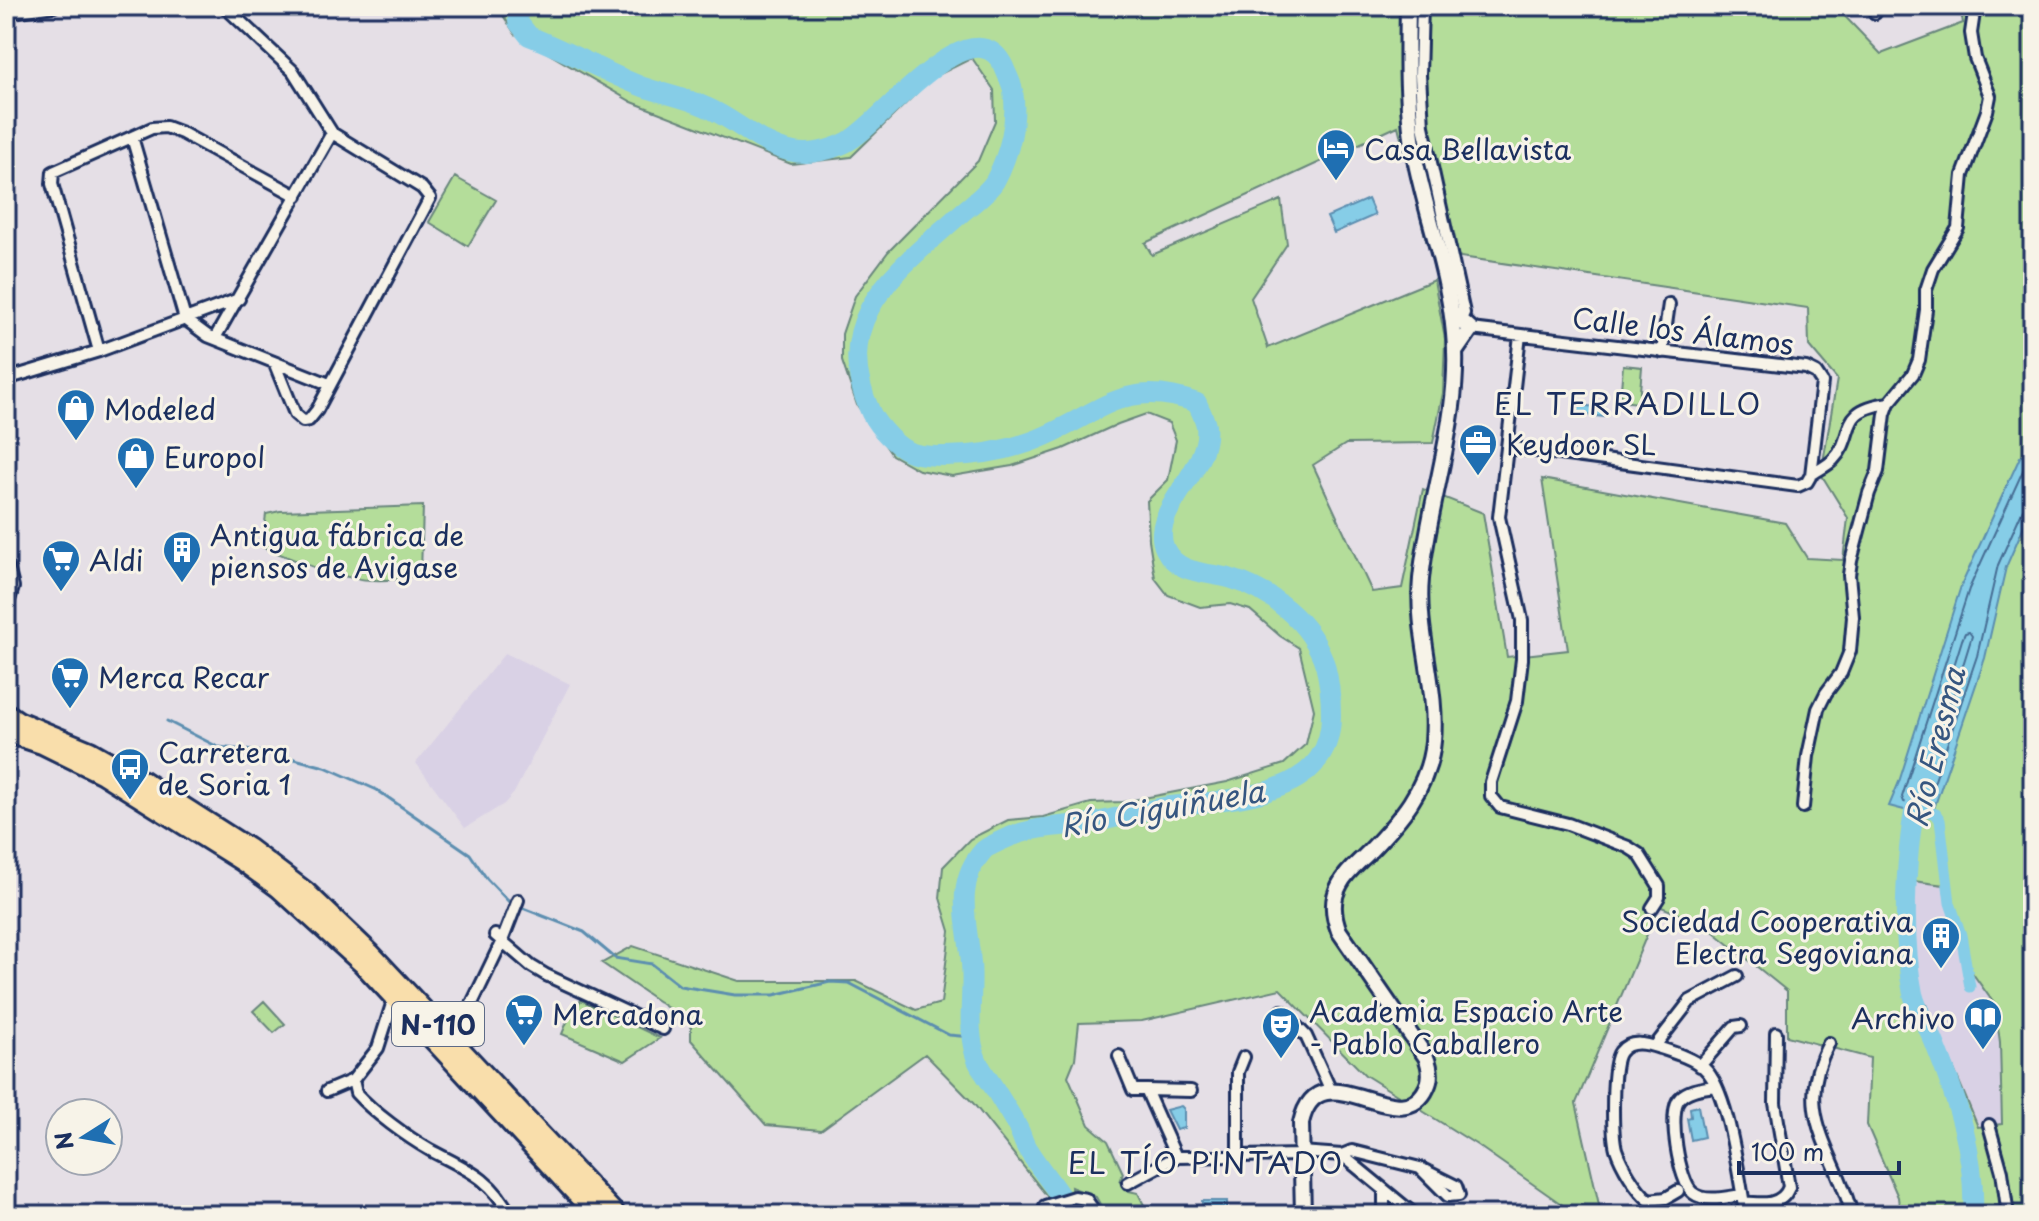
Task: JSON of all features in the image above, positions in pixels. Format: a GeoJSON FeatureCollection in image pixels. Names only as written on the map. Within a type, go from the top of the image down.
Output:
{"type":"FeatureCollection","features":[{"type":"Feature","properties":{"kind":"highway","name":"N-110"},"geometry":{"type":"LineString","coordinates":[[6,713],[191,811],[297,885],[354,936],[616,1215]]}},
{"type":"Feature","properties":{"kind":"highway","name":"N-110"},"geometry":{"type":"LineString","coordinates":[[6,732],[88,758],[279,888],[328,931],[394,998],[596,1215]]}},
{"type":"Feature","properties":{"kind":"street"},"geometry":{"type":"LineString","coordinates":[[6,13],[54,6]]}},
{"type":"Feature","properties":{"kind":"street"},"geometry":{"type":"LineString","coordinates":[[224,6],[293,71],[332,133],[422,188],[430,198],[313,416],[303,421],[295,414],[274,362]]}},
{"type":"Feature","properties":{"kind":"street"},"geometry":{"type":"LineString","coordinates":[[1408,6],[1407,82],[1411,132],[1458,312],[1471,329],[1455,352]]}},
{"type":"Feature","properties":{"kind":"street"},"geometry":{"type":"LineString","coordinates":[[1303,1215],[1301,1123],[1305,1111],[1317,1097],[1331,1091],[1346,1092],[1387,1106],[1400,1107],[1420,1098],[1430,1079],[1426,1057],[1339,931],[1334,904],[1343,879],[1408,807],[1425,776],[1432,754],[1434,710],[1421,609],[1421,580],[1450,415],[1458,312],[1423,126],[1420,75],[1422,6]]}},
{"type":"Feature","properties":{"kind":"street"},"geometry":{"type":"LineString","coordinates":[[1803,807],[1808,756],[1818,709],[1841,673],[1850,651],[1853,617],[1849,575],[1851,561],[1878,471],[1889,403],[1913,374],[1919,360],[1926,290],[1933,269],[1958,228],[1963,175],[1987,111],[1990,96],[1975,58],[1971,33],[1975,6]]}},
{"type":"Feature","properties":{"kind":"street"},"geometry":{"type":"LineString","coordinates":[[99,351],[51,177],[57,169],[152,128],[166,127],[297,196]]}},
{"type":"Feature","properties":{"kind":"street"},"geometry":{"type":"LineString","coordinates":[[215,338],[332,133]]}},
{"type":"Feature","properties":{"kind":"street"},"geometry":{"type":"LineString","coordinates":[[132,137],[185,319],[201,332],[329,384]]}},
{"type":"Feature","properties":{"kind":"street"},"geometry":{"type":"LineString","coordinates":[[6,379],[99,351],[239,299]]}},
{"type":"Feature","properties":{"kind":"street"},"geometry":{"type":"LineString","coordinates":[[1662,352],[1669,304]]}},
{"type":"Feature","properties":{"kind":"street"},"geometry":{"type":"LineString","coordinates":[[205,312],[218,317],[223,326]]}},
{"type":"Feature","properties":{"kind":"street","name":"Calle los Álamos"},"geometry":{"type":"LineString","coordinates":[[1471,329],[1806,368],[1820,377],[1822,387],[1811,475]]}},
{"type":"Feature","properties":{"kind":"street"},"geometry":{"type":"LineString","coordinates":[[1520,335],[1499,517],[1522,620],[1522,659],[1517,701],[1491,782],[1491,796],[1506,810],[1568,824],[1632,849],[1644,859],[1659,886],[1659,897],[1652,908]]}},
{"type":"Feature","properties":{"kind":"street"},"geometry":{"type":"LineString","coordinates":[[1507,447],[1800,486],[1832,461],[1855,416],[1873,405],[1889,403]]}},
{"type":"Feature","properties":{"kind":"street"},"geometry":{"type":"LineString","coordinates":[[6,568],[11,587],[6,603]]}},
{"type":"Feature","properties":{"kind":"street"},"geometry":{"type":"LineString","coordinates":[[454,1041],[498,938],[518,900]]}},
{"type":"Feature","properties":{"kind":"street"},"geometry":{"type":"LineString","coordinates":[[498,938],[546,975],[663,1029]]}},
{"type":"Feature","properties":{"kind":"street"},"geometry":{"type":"LineString","coordinates":[[1655,1046],[1690,1001],[1737,976]]}},
{"type":"Feature","properties":{"kind":"street"},"geometry":{"type":"LineString","coordinates":[[327,1091],[353,1080],[378,1048],[394,998]]}},
{"type":"Feature","properties":{"kind":"street"},"geometry":{"type":"LineString","coordinates":[[1282,1011],[1306,1036],[1331,1091]]}},
{"type":"Feature","properties":{"kind":"street"},"geometry":{"type":"LineString","coordinates":[[1700,1066],[1734,1027],[1741,1026]]}},
{"type":"Feature","properties":{"kind":"street"},"geometry":{"type":"LineString","coordinates":[[1715,1086],[1684,1094],[1673,1109],[1673,1125],[1685,1181],[1695,1195],[1773,1203],[1784,1197],[1789,1187],[1775,1103],[1776,1033]]}},
{"type":"Feature","properties":{"kind":"street"},"geometry":{"type":"LineString","coordinates":[[1829,1043],[1818,1064],[1814,1101],[1820,1132],[1852,1215]]}},
{"type":"Feature","properties":{"kind":"street"},"geometry":{"type":"LineString","coordinates":[[1678,1191],[1666,1198],[1649,1200],[1641,1193],[1616,1148],[1617,1058],[1621,1050],[1633,1044],[1655,1046],[1686,1057],[1706,1069],[1726,1114],[1746,1215]]}},
{"type":"Feature","properties":{"kind":"street"},"geometry":{"type":"LineString","coordinates":[[1119,1056],[1133,1090],[1191,1091]]}},
{"type":"Feature","properties":{"kind":"street"},"geometry":{"type":"LineString","coordinates":[[1238,1156],[1238,1072],[1244,1057]]}},
{"type":"Feature","properties":{"kind":"street"},"geometry":{"type":"LineString","coordinates":[[353,1080],[356,1093],[373,1108],[426,1148],[490,1184],[510,1215]]}},
{"type":"Feature","properties":{"kind":"street"},"geometry":{"type":"LineString","coordinates":[[1146,1090],[1176,1157]]}},
{"type":"Feature","properties":{"kind":"street"},"geometry":{"type":"LineString","coordinates":[[1989,1125],[2002,1172],[2008,1215]]}},
{"type":"Feature","properties":{"kind":"street"},"geometry":{"type":"LineString","coordinates":[[1128,1183],[1176,1157],[1342,1155],[1351,1151],[1420,1168]]}},
{"type":"Feature","properties":{"kind":"street"},"geometry":{"type":"LineString","coordinates":[[1342,1155],[1415,1215]]}},
{"type":"Feature","properties":{"kind":"street"},"geometry":{"type":"LineString","coordinates":[[1384,1190],[1384,1215]]}},
{"type":"Feature","properties":{"kind":"street"},"geometry":{"type":"LineString","coordinates":[[1049,1204],[1074,1197],[1086,1199],[1097,1215]]}},
{"type":"Feature","properties":{"kind":"shaded area"},"geometry":{"type":"Polygon","coordinates":[[[505,653],[570,684],[514,793],[504,804],[465,828],[416,763],[505,653]]]}},
{"type":"Feature","properties":{"kind":"shaded area"},"geometry":{"type":"Polygon","coordinates":[[[1912,881],[1944,884],[1947,906],[1971,971],[1995,1005],[2000,1042],[2002,1124],[1978,1127],[1954,1067],[1923,1004],[1910,924],[1912,881]]]}},
{"type":"Feature","properties":{"kind":"green space"},"geometry":{"type":"Polygon","coordinates":[[[497,6],[1835,6],[1881,54],[1963,23],[1960,6],[2033,6],[2033,1215],[1900,1215],[1898,1197],[1867,1125],[1870,1058],[1787,1036],[1787,991],[1704,924],[1659,906],[1576,1103],[1600,1209],[1577,1215],[1477,1145],[1365,1075],[1280,989],[1142,1021],[1079,1023],[1075,1059],[1068,1076],[1089,1125],[1108,1141],[1123,1173],[1120,1182],[1125,1190],[1138,1193],[1149,1215],[1106,1215],[1096,1197],[1071,1187],[1072,1199],[1092,1215],[1062,1215],[973,1103],[925,1054],[821,1130],[766,1125],[691,1040],[691,1024],[602,963],[633,946],[739,981],[856,981],[916,1010],[941,1003],[950,931],[940,898],[943,867],[970,839],[1008,820],[1043,817],[1091,803],[1123,802],[1227,782],[1284,764],[1306,744],[1314,710],[1299,648],[1250,610],[1230,604],[1200,607],[1168,595],[1155,578],[1147,501],[1168,480],[1176,440],[1169,423],[1146,414],[1063,449],[1012,466],[952,476],[919,470],[892,455],[857,405],[842,361],[842,334],[855,296],[888,252],[978,161],[995,121],[994,90],[972,58],[932,78],[851,157],[791,164],[632,102],[515,34],[497,6]],[[1398,126],[1145,243],[1152,255],[1281,200],[1287,244],[1251,298],[1268,348],[1434,280],[1445,339],[1443,393],[1433,443],[1346,444],[1313,465],[1372,592],[1402,588],[1423,489],[1483,513],[1507,657],[1568,650],[1542,479],[1785,523],[1807,558],[1843,560],[1848,518],[1821,474],[1837,379],[1809,346],[1808,308],[1461,257],[1427,244],[1398,126]],[[1913,881],[1910,924],[1923,1003],[1927,1004],[1978,1127],[2002,1124],[2000,1042],[1995,1005],[1971,971],[1947,906],[1944,885],[1913,881]]]}},
{"type":"Feature","properties":{"kind":"green space"},"geometry":{"type":"Polygon","coordinates":[[[455,177],[496,200],[468,246],[429,222],[455,177]]]}},
{"type":"Feature","properties":{"kind":"green space"},"geometry":{"type":"Polygon","coordinates":[[[1623,365],[1642,367],[1639,403],[1620,401],[1623,365]]]}},
{"type":"Feature","properties":{"kind":"green space"},"geometry":{"type":"Polygon","coordinates":[[[423,506],[421,574],[399,579],[359,579],[321,570],[262,547],[266,514],[423,506]]]}},
{"type":"Feature","properties":{"kind":"green space"},"geometry":{"type":"Polygon","coordinates":[[[581,1000],[660,1038],[625,1061],[562,1034],[574,1005],[577,1006],[581,1000]]]}},
{"type":"Feature","properties":{"kind":"green space"},"geometry":{"type":"Polygon","coordinates":[[[264,1001],[285,1024],[274,1033],[253,1011],[264,1001]]]}},
{"type":"Feature","properties":{"kind":"water"},"geometry":{"type":"Polygon","coordinates":[[[1368,199],[1375,215],[1334,233],[1327,217],[1368,199]]]}},
{"type":"Feature","properties":{"kind":"water"},"geometry":{"type":"Polygon","coordinates":[[[1578,405],[1605,408],[1604,417],[1577,414],[1578,405]]]}},
{"type":"Feature","properties":{"kind":"water"},"geometry":{"type":"Polygon","coordinates":[[[2033,449],[2033,505],[2006,567],[1985,658],[1931,817],[1889,806],[1961,586],[2020,457],[2033,449]]]}},
{"type":"Feature","properties":{"kind":"water"},"geometry":{"type":"Polygon","coordinates":[[[1181,1106],[1184,1109],[1184,1128],[1176,1130],[1166,1110],[1181,1106]]]}},
{"type":"Feature","properties":{"kind":"water"},"geometry":{"type":"Polygon","coordinates":[[[1698,1106],[1704,1137],[1691,1140],[1687,1118],[1691,1117],[1690,1108],[1698,1106]]]}},
{"type":"Feature","properties":{"kind":"water"},"geometry":{"type":"Polygon","coordinates":[[[1202,1201],[1227,1201],[1227,1215],[1202,1215],[1202,1201]]]}},
{"type":"Feature","properties":{"kind":"waterway","name":"Río Ciguiñuela"},"geometry":{"type":"LineString","coordinates":[[517,6],[518,22],[529,36],[643,87],[706,107],[766,143],[793,152],[816,152],[845,143],[949,58],[971,49],[990,50],[1004,67],[1012,88],[1014,114],[1008,149],[992,186],[890,280],[862,325],[857,351],[860,380],[871,413],[889,437],[907,451],[957,456],[1030,442],[1127,397],[1147,394],[1197,403],[1205,423],[1205,443],[1200,459],[1165,520],[1162,535],[1165,549],[1184,568],[1244,583],[1274,599],[1300,622],[1319,649],[1330,695],[1327,742],[1315,763],[1297,778],[1275,789],[1249,796],[1159,808],[1008,837],[983,851],[968,877],[965,905],[972,975],[973,1048],[1026,1147],[1073,1215]]}},
{"type":"Feature","properties":{"kind":"waterway"},"geometry":{"type":"LineString","coordinates":[[167,721],[218,747],[272,753],[325,767],[377,790],[470,854],[487,879],[510,903],[584,932],[615,958],[652,964],[680,986],[735,995],[774,995],[830,982],[849,983],[949,1035],[971,1037]]}},
{"type":"Feature","properties":{"kind":"waterway","name":"Río Eresma"},"geometry":{"type":"LineString","coordinates":[[1919,788],[1910,836],[1906,891],[1909,971],[1915,1000],[1943,1065],[1963,1128],[1971,1171],[1973,1215]]}},
{"type":"Feature","properties":{"kind":"waterway"},"geometry":{"type":"LineString","coordinates":[[1919,808],[1936,814],[1940,820],[1950,903],[1961,935],[1970,987]]}},
{"type":"Feature","properties":{"kind":"place","name":"Casa Bellavista"},"geometry":{"type":"Point","coordinates":[1336,182]}},
{"type":"Feature","properties":{"kind":"place","name":"Modeled"},"geometry":{"type":"Point","coordinates":[76,442]}},
{"type":"Feature","properties":{"kind":"place","name":"Keydoor SL"},"geometry":{"type":"Point","coordinates":[1478,477]}},
{"type":"Feature","properties":{"kind":"place","name":"Europol"},"geometry":{"type":"Point","coordinates":[136,490]}},
{"type":"Feature","properties":{"kind":"place","name":"Antigua fábrica de piensos de Avigase"},"geometry":{"type":"Point","coordinates":[182,584]}},
{"type":"Feature","properties":{"kind":"place","name":"Aldi"},"geometry":{"type":"Point","coordinates":[61,593]}},
{"type":"Feature","properties":{"kind":"place","name":"Merca Recar"},"geometry":{"type":"Point","coordinates":[70,710]}},
{"type":"Feature","properties":{"kind":"place","name":"Carretera de Soria 1"},"geometry":{"type":"Point","coordinates":[130,801]}},
{"type":"Feature","properties":{"kind":"place","name":"Sociedad Cooperativa Electra Segoviana"},"geometry":{"type":"Point","coordinates":[1941,970]}},
{"type":"Feature","properties":{"kind":"place","name":"Mercadona"},"geometry":{"type":"Point","coordinates":[524,1047]}},
{"type":"Feature","properties":{"kind":"place","name":"Archivo"},"geometry":{"type":"Point","coordinates":[1983,1051]}},
{"type":"Feature","properties":{"kind":"place","name":"Academia Espacio Arte - Pablo Caballero"},"geometry":{"type":"Point","coordinates":[1281,1060]}},
{"type":"Feature","properties":{"kind":"district","name":"EL TERRADILLO"},"geometry":{"type":"Point","coordinates":[1628,402]}},
{"type":"Feature","properties":{"kind":"district","name":"EL TÍO PINTADO"},"geometry":{"type":"Point","coordinates":[1206,1161]}}]}
